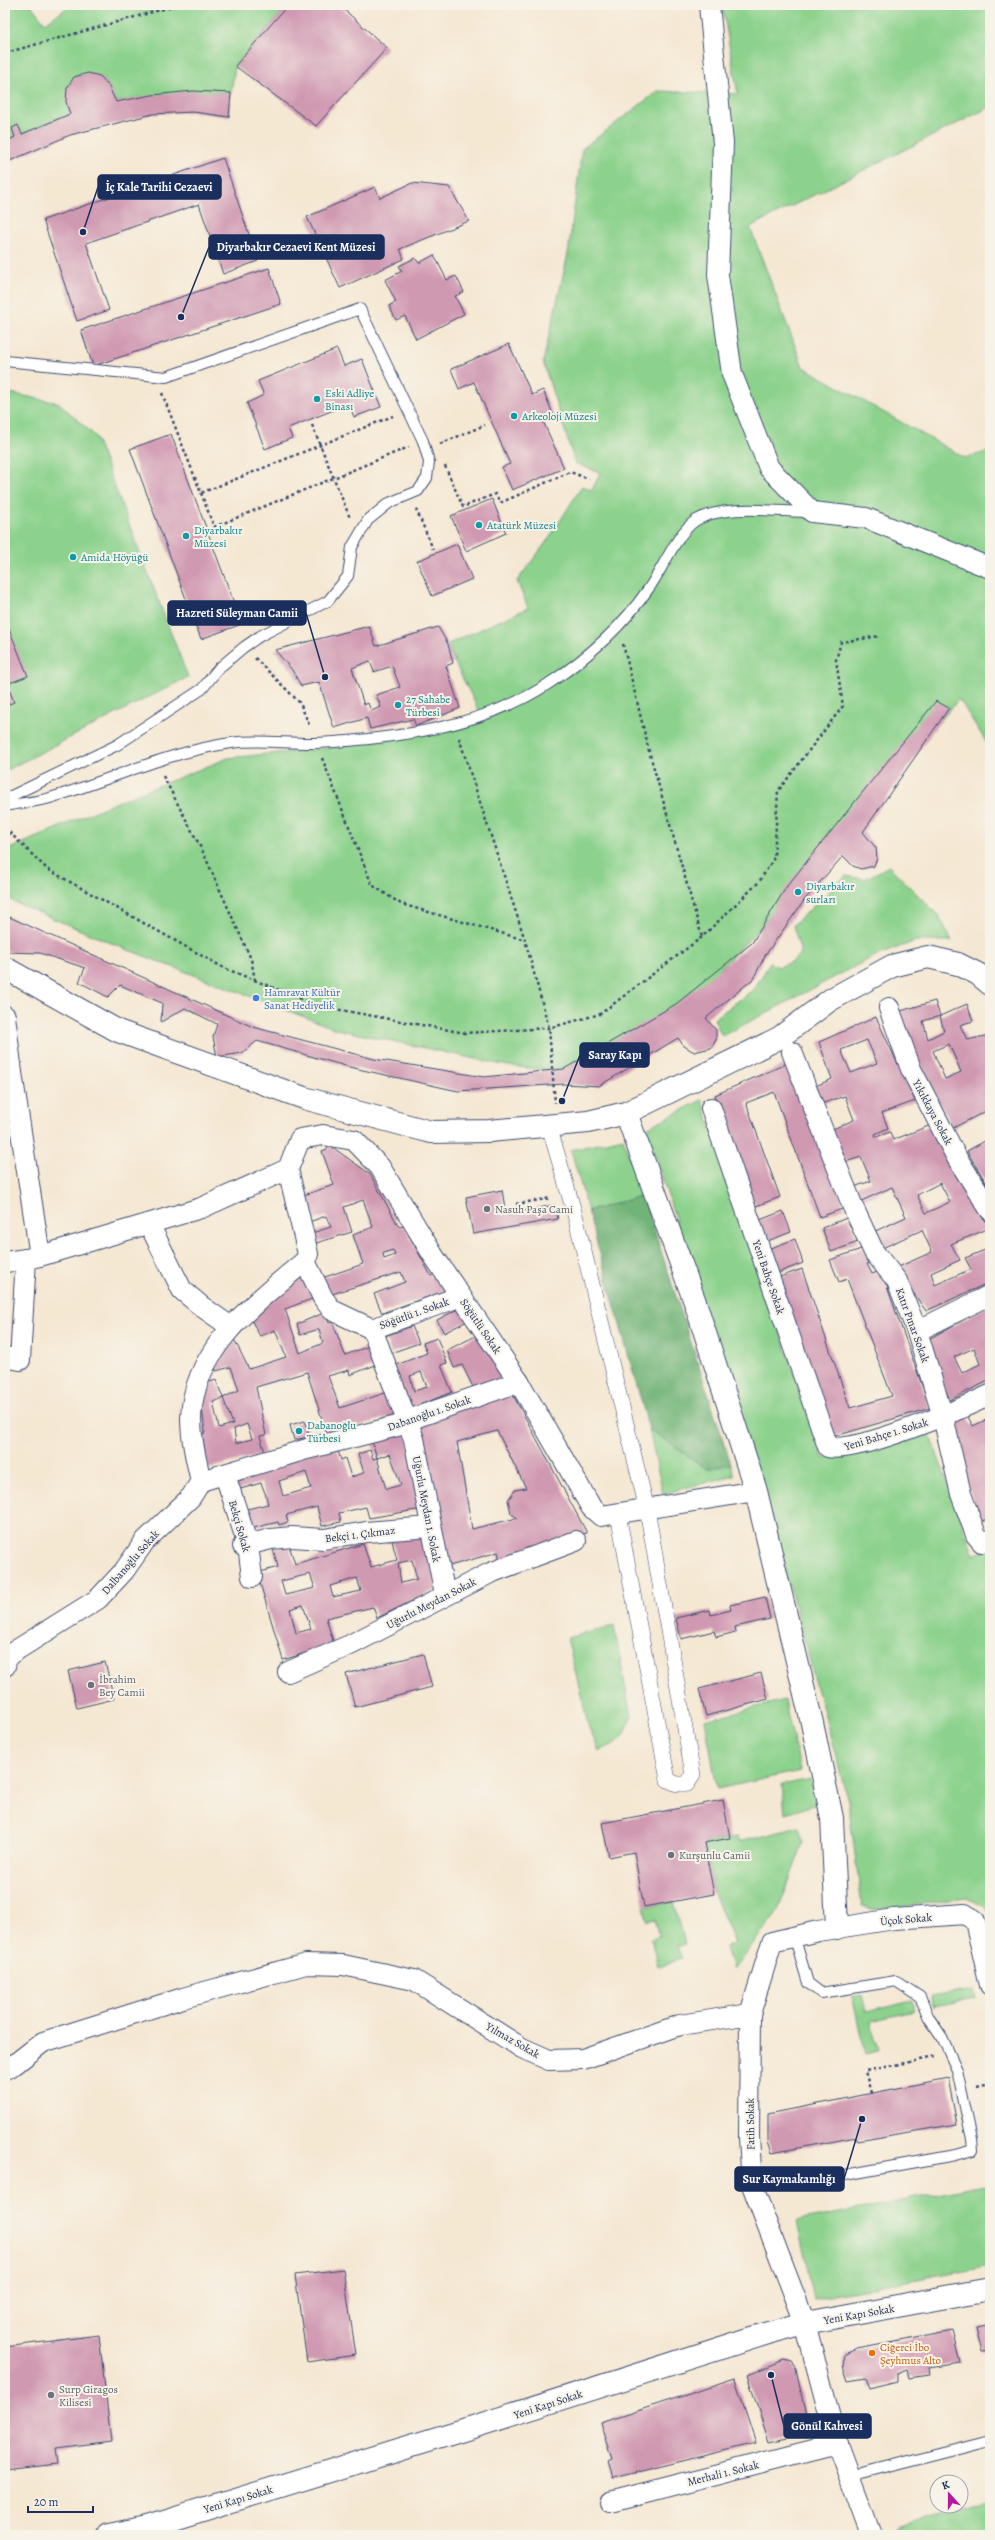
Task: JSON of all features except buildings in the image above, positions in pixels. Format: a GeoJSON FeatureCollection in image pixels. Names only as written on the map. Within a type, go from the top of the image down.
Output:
{"type":"FeatureCollection","features":[{"type":"Feature","properties":{"kind":"street"},"geometry":{"type":"LineString","coordinates":[[709,5],[723,143],[718,275],[732,374],[769,468],[812,512],[866,518],[990,568]]}},
{"type":"Feature","properties":{"kind":"street"},"geometry":{"type":"LineString","coordinates":[[5,968],[118,1032],[304,1098],[431,1132],[489,1131],[552,1116],[588,1122],[626,1113],[779,1038],[830,1000],[892,966],[928,957],[958,964],[978,974],[989,983]]}},
{"type":"Feature","properties":{"kind":"street","name":"Yıkıkkaya Sokak"},"geometry":{"type":"LineString","coordinates":[[889,1008],[911,1069],[957,1158],[990,1210]]}},
{"type":"Feature","properties":{"kind":"street"},"geometry":{"type":"LineString","coordinates":[[5,1016],[9,1074],[33,1257],[20,1360],[5,1357]]}},
{"type":"Feature","properties":{"kind":"street","name":"Katır Pınar Sokak"},"geometry":{"type":"LineString","coordinates":[[792,1052],[853,1208],[874,1252],[897,1281],[917,1331],[943,1417],[961,1494],[976,1535],[986,1541]]}},
{"type":"Feature","properties":{"kind":"street","name":"Yeni Bahçe Sokak"},"geometry":{"type":"LineString","coordinates":[[711,1108],[828,1447]]}},
{"type":"Feature","properties":{"kind":"street"},"geometry":{"type":"LineString","coordinates":[[626,1113],[695,1302],[756,1491],[810,1715],[832,1818],[837,1928]]}},
{"type":"Feature","properties":{"kind":"street"},"geometry":{"type":"LineString","coordinates":[[552,1116],[569,1194],[647,1509],[693,1775],[687,1784],[678,1784],[668,1780],[609,1515],[647,1509],[756,1491]]}},
{"type":"Feature","properties":{"kind":"street","name":"Söğütlü Sokak"},"geometry":{"type":"LineString","coordinates":[[288,1169],[300,1139],[323,1135],[354,1140],[380,1167],[433,1255],[519,1382],[591,1507],[609,1515]]}},
{"type":"Feature","properties":{"kind":"street"},"geometry":{"type":"LineString","coordinates":[[5,1262],[33,1257],[201,1208],[288,1169],[306,1238],[308,1254],[305,1261],[250,1307],[231,1327],[201,1373],[194,1394],[192,1433],[201,1481]]}},
{"type":"Feature","properties":{"kind":"street"},"geometry":{"type":"LineString","coordinates":[[149,1224],[182,1290],[200,1306],[231,1327]]}},
{"type":"Feature","properties":{"kind":"street"},"geometry":{"type":"LineString","coordinates":[[305,1261],[323,1298],[332,1310],[372,1329]]}},
{"type":"Feature","properties":{"kind":"street"},"geometry":{"type":"LineString","coordinates":[[917,1331],[990,1294]]}},
{"type":"Feature","properties":{"kind":"street","name":"Söğütlü 1. Sokak"},"geometry":{"type":"LineString","coordinates":[[408,1423],[372,1329],[461,1296]]}},
{"type":"Feature","properties":{"kind":"street","name":"Dabanoğlu 1. Sokak"},"geometry":{"type":"LineString","coordinates":[[201,1481],[307,1449],[408,1423],[417,1417],[519,1382]]}},
{"type":"Feature","properties":{"kind":"street","name":"Yeni Bahçe 1. Sokak"},"geometry":{"type":"LineString","coordinates":[[828,1447],[836,1449],[852,1446],[943,1417],[990,1395]]}},
{"type":"Feature","properties":{"kind":"street","name":"Uğurlu Meydan 1. Sokak"},"geometry":{"type":"LineString","coordinates":[[408,1423],[445,1595]]}},
{"type":"Feature","properties":{"kind":"street","name":"Bekçi Sokak"},"geometry":{"type":"LineString","coordinates":[[225,1475],[246,1546],[252,1577]]}},
{"type":"Feature","properties":{"kind":"street","name":"Dalbanoğlu Sokak"},"geometry":{"type":"LineString","coordinates":[[6,1661],[98,1599],[124,1571],[146,1541],[191,1497],[201,1481]]}},
{"type":"Feature","properties":{"kind":"street","name":"Bekçi 1. Çıkmaz"},"geometry":{"type":"LineString","coordinates":[[246,1546],[292,1537],[324,1539],[430,1527]]}},
{"type":"Feature","properties":{"kind":"street","name":"Uğurlu Meydan Sokak"},"geometry":{"type":"LineString","coordinates":[[288,1672],[350,1645],[490,1573],[576,1541]]}},
{"type":"Feature","properties":{"kind":"street","name":"Üçok Sokak"},"geometry":{"type":"LineString","coordinates":[[772,1942],[794,1936],[894,1919],[965,1914],[975,1921],[990,1985]]}},
{"type":"Feature","properties":{"kind":"street","name":"Fatih Sokak"},"geometry":{"type":"LineString","coordinates":[[772,1942],[750,2014],[749,2137],[752,2185],[805,2323],[837,2444],[871,2535]]}},
{"type":"Feature","properties":{"kind":"street","name":"Yılmaz Sokak"},"geometry":{"type":"LineString","coordinates":[[5,2069],[16,2064],[43,2042],[183,1998],[306,1964],[343,1965],[414,1980],[522,2048],[549,2060],[583,2059],[680,2025],[750,2014]]}},
{"type":"Feature","properties":{"kind":"street","name":"Yeni Kapı Sokak"},"geometry":{"type":"LineString","coordinates":[[109,2535],[147,2531],[805,2323],[990,2289]]}},
{"type":"Feature","properties":{"kind":"street","name":"Merhali 1. Sokak"},"geometry":{"type":"LineString","coordinates":[[610,2502],[837,2444]]}},
{"type":"Feature","properties":{"kind":"lane"},"geometry":{"type":"LineString","coordinates":[[5,361],[166,377],[360,309],[408,410],[424,446],[429,462],[427,478],[418,491],[388,503],[368,520],[352,547],[348,576],[328,602],[260,636],[219,668],[202,689],[117,746],[5,799]]}},
{"type":"Feature","properties":{"kind":"lane"},"geometry":{"type":"LineString","coordinates":[[5,806],[48,799],[154,760],[233,742],[316,743],[425,732],[498,709],[547,685],[619,626],[648,590],[683,534],[694,522],[726,511],[812,512]]}},
{"type":"Feature","properties":{"kind":"lane"},"geometry":{"type":"LineString","coordinates":[[794,1936],[808,1983],[821,1992],[896,1981],[920,1997],[929,2018],[942,2037],[957,2070],[973,2150],[812,2181]]}},
{"type":"Feature","properties":{"kind":"lane"},"geometry":{"type":"LineString","coordinates":[[849,2476],[990,2440]]}},
{"type":"Feature","properties":{"kind":"path"},"geometry":{"type":"LineString","coordinates":[[5,53],[178,5]]}},
{"type":"Feature","properties":{"kind":"path"},"geometry":{"type":"LineString","coordinates":[[166,377],[162,393],[214,527],[334,478],[424,446],[436,446],[485,425]]}},
{"type":"Feature","properties":{"kind":"path"},"geometry":{"type":"LineString","coordinates":[[200,493],[408,410]]}},
{"type":"Feature","properties":{"kind":"path"},"geometry":{"type":"LineString","coordinates":[[312,425],[358,537]]}},
{"type":"Feature","properties":{"kind":"path"},"geometry":{"type":"LineString","coordinates":[[436,446],[463,507],[495,494],[500,503],[570,472],[589,479]]}},
{"type":"Feature","properties":{"kind":"path"},"geometry":{"type":"LineString","coordinates":[[410,494],[433,549]]}},
{"type":"Feature","properties":{"kind":"path"},"geometry":{"type":"LineString","coordinates":[[619,626],[649,751],[702,937]]}},
{"type":"Feature","properties":{"kind":"path"},"geometry":{"type":"LineString","coordinates":[[5,828],[47,869],[224,968],[319,1006],[465,1033],[549,1028],[600,1014],[702,937],[759,882],[774,858],[778,791],[843,706],[836,660],[842,642],[880,636]]}},
{"type":"Feature","properties":{"kind":"path"},"geometry":{"type":"LineString","coordinates":[[244,647],[300,703],[372,885],[401,904],[526,940]]}},
{"type":"Feature","properties":{"kind":"path"},"geometry":{"type":"LineString","coordinates":[[454,723],[526,940],[549,1028],[552,1116]]}},
{"type":"Feature","properties":{"kind":"path"},"geometry":{"type":"LineString","coordinates":[[154,760],[202,850],[251,960],[255,980]]}},
{"type":"Feature","properties":{"kind":"path"},"geometry":{"type":"LineString","coordinates":[[516,1204],[569,1194]]}},
{"type":"Feature","properties":{"kind":"path"},"geometry":{"type":"LineString","coordinates":[[871,2093],[865,2071],[950,2054]]}},
{"type":"Feature","properties":{"kind":"green space"},"geometry":{"type":"Polygon","coordinates":[[[5,5],[31,5],[45,23],[71,5],[288,5],[235,66],[231,93],[202,92],[173,94],[116,102],[109,87],[101,78],[91,75],[83,75],[74,77],[69,86],[67,104],[70,114],[22,134],[18,125],[12,129],[15,137],[5,142],[5,5]]]}},
{"type":"Feature","properties":{"kind":"green space"},"geometry":{"type":"Polygon","coordinates":[[[722,5],[990,5],[990,107],[750,227],[803,367],[965,458],[990,451],[990,748],[959,699],[787,901],[694,995],[592,1065],[550,1070],[508,1066],[336,1029],[123,948],[14,902],[5,896],[5,851],[98,810],[228,758],[337,747],[483,721],[455,664],[448,644],[528,608],[517,581],[550,537],[582,486],[592,490],[600,473],[575,463],[543,362],[568,254],[582,149],[658,91],[738,94],[722,5]]]}},
{"type":"Feature","properties":{"kind":"green space","name":"Amida Höyüğü"},"geometry":{"type":"Polygon","coordinates":[[[5,392],[59,403],[95,436],[188,677],[5,771],[5,392]]]}},
{"type":"Feature","properties":{"kind":"green space"},"geometry":{"type":"Polygon","coordinates":[[[889,866],[939,916],[952,941],[916,941],[873,957],[722,1036],[714,1019],[754,989],[770,963],[779,967],[792,962],[801,953],[793,925],[846,876],[865,879],[889,866]]]}},
{"type":"Feature","properties":{"kind":"green space"},"geometry":{"type":"Polygon","coordinates":[[[702,1100],[823,1458],[929,1432],[974,1555],[990,1548],[990,1915],[983,1905],[966,1898],[878,1910],[862,1907],[848,1801],[762,1486],[646,1128],[702,1100]]]}},
{"type":"Feature","properties":{"kind":"green space"},"geometry":{"type":"Polygon","coordinates":[[[623,1138],[643,1196],[588,1211],[571,1150],[623,1138]]]}},
{"type":"Feature","properties":{"kind":"green space"},"geometry":{"type":"Polygon","coordinates":[[[643,1196],[731,1464],[707,1469],[649,1429],[588,1211],[643,1196]]]}},
{"type":"Feature","properties":{"kind":"green space"},"geometry":{"type":"Polygon","coordinates":[[[649,1429],[707,1469],[731,1464],[734,1475],[663,1494],[649,1429]]]}},
{"type":"Feature","properties":{"kind":"green space"},"geometry":{"type":"Polygon","coordinates":[[[614,1626],[631,1716],[627,1730],[621,1739],[599,1751],[589,1728],[567,1638],[614,1626]]]}},
{"type":"Feature","properties":{"kind":"green space"},"geometry":{"type":"Polygon","coordinates":[[[784,1700],[801,1771],[717,1789],[705,1720],[784,1700]]]}},
{"type":"Feature","properties":{"kind":"green space"},"geometry":{"type":"Polygon","coordinates":[[[810,1779],[817,1804],[785,1814],[782,1785],[810,1779]]]}},
{"type":"Feature","properties":{"kind":"green space"},"geometry":{"type":"Polygon","coordinates":[[[799,1827],[803,1843],[778,1911],[733,1970],[726,1946],[735,1943],[714,1894],[704,1843],[738,1837],[739,1842],[799,1827]]]}},
{"type":"Feature","properties":{"kind":"green space"},"geometry":{"type":"Polygon","coordinates":[[[674,1902],[685,1943],[677,1946],[682,1959],[658,1966],[651,1939],[659,1936],[654,1919],[647,1921],[644,1907],[674,1902]]]}},
{"type":"Feature","properties":{"kind":"green space"},"geometry":{"type":"Polygon","coordinates":[[[973,1990],[975,1999],[932,2006],[931,1997],[973,1990]]]}},
{"type":"Feature","properties":{"kind":"green space"},"geometry":{"type":"Polygon","coordinates":[[[862,1994],[866,2012],[912,2001],[915,2011],[871,2021],[878,2051],[865,2054],[852,1996],[862,1994]]]}},
{"type":"Feature","properties":{"kind":"green space"},"geometry":{"type":"Polygon","coordinates":[[[990,2184],[990,2265],[814,2299],[797,2221],[990,2184]]]}},
{"type":"Feature","properties":{"kind":"green space"},"geometry":{"type":"Polygon","coordinates":[[[990,2501],[990,2535],[895,2535],[895,2527],[942,2514],[969,2514],[969,2507],[990,2501]]]}},
{"type":"Feature","properties":{"kind":"place","name":"İç Kale Tarihi Cezaevi"},"geometry":{"type":"Point","coordinates":[83,232]}},
{"type":"Feature","properties":{"kind":"place","name":"Diyarbakır Cezaevi Kent Müzesi"},"geometry":{"type":"Point","coordinates":[181,317]}},
{"type":"Feature","properties":{"kind":"place","name":"Eski Adliye Binası"},"geometry":{"type":"Point","coordinates":[317,399]}},
{"type":"Feature","properties":{"kind":"place","name":"Arkeoloji Müzesi"},"geometry":{"type":"Point","coordinates":[514,416]}},
{"type":"Feature","properties":{"kind":"place","name":"Atatürk Müzesi"},"geometry":{"type":"Point","coordinates":[479,525]}},
{"type":"Feature","properties":{"kind":"place","name":"Diyarbakır Müzesi"},"geometry":{"type":"Point","coordinates":[186,536]}},
{"type":"Feature","properties":{"kind":"place","name":"Amida Höyüğü"},"geometry":{"type":"Point","coordinates":[73,557]}},
{"type":"Feature","properties":{"kind":"place","name":"Hazreti Süleyman Camii"},"geometry":{"type":"Point","coordinates":[325,677]}},
{"type":"Feature","properties":{"kind":"place","name":"27 Sahabe Türbesi"},"geometry":{"type":"Point","coordinates":[398,705]}},
{"type":"Feature","properties":{"kind":"place","name":"Diyarbakır surları"},"geometry":{"type":"Point","coordinates":[798,892]}},
{"type":"Feature","properties":{"kind":"place","name":"Hamravat Kültür Sanat Hediyelik"},"geometry":{"type":"Point","coordinates":[256,998]}},
{"type":"Feature","properties":{"kind":"place","name":"Saray Kapı"},"geometry":{"type":"Point","coordinates":[562,1101]}},
{"type":"Feature","properties":{"kind":"place","name":"Nasuh Paşa Cami"},"geometry":{"type":"Point","coordinates":[487,1209]}},
{"type":"Feature","properties":{"kind":"place","name":"Dabanoğlu Türbesi"},"geometry":{"type":"Point","coordinates":[299,1431]}},
{"type":"Feature","properties":{"kind":"place","name":"İbrahim Bey Camii"},"geometry":{"type":"Point","coordinates":[91,1685]}},
{"type":"Feature","properties":{"kind":"place","name":"Kurşunlu Camii"},"geometry":{"type":"Point","coordinates":[671,1855]}},
{"type":"Feature","properties":{"kind":"place","name":"Sur Kaymakamlığı"},"geometry":{"type":"Point","coordinates":[862,2119]}},
{"type":"Feature","properties":{"kind":"place","name":"Ciğerci İbo Şeyhmus Alto"},"geometry":{"type":"Point","coordinates":[872,2353]}},
{"type":"Feature","properties":{"kind":"place","name":"Gönül Kahvesi"},"geometry":{"type":"Point","coordinates":[771,2375]}},
{"type":"Feature","properties":{"kind":"place","name":"Surp Giragos Kilisesi"},"geometry":{"type":"Point","coordinates":[51,2395]}}]}
